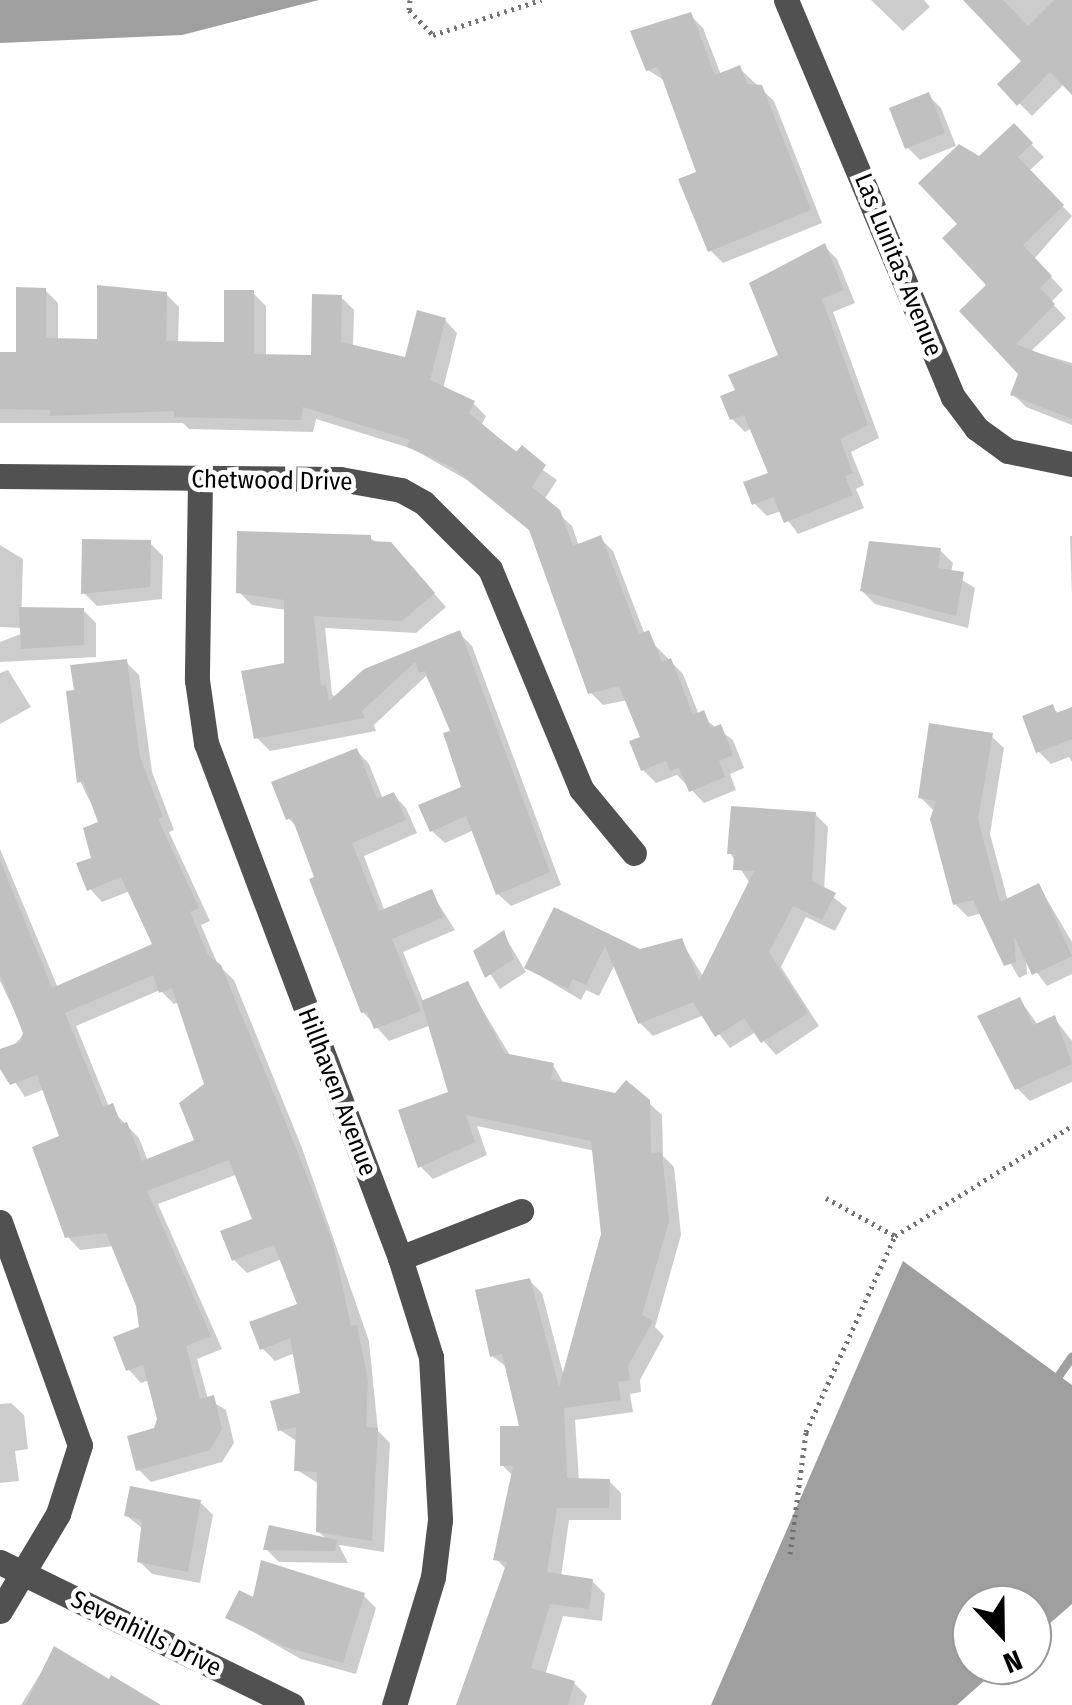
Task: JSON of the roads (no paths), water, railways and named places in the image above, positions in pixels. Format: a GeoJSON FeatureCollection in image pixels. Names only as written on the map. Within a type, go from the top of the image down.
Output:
{"type":"FeatureCollection","features":[{"type":"Feature","properties":{"kind":"street","name":"Las Lunitas Avenue"},"geometry":{"type":"LineString","coordinates":[[786,0],[963,414],[1008,451],[1072,464]]}},
{"type":"Feature","properties":{"kind":"street","name":"Chetwood Drive"},"geometry":{"type":"LineString","coordinates":[[0,476],[370,482],[424,502],[460,532],[503,596],[581,789],[634,853]]}},
{"type":"Feature","properties":{"kind":"street","name":"Hillhaven Avenue"},"geometry":{"type":"LineString","coordinates":[[200,481],[198,680],[206,743],[400,1258],[433,1373],[440,1520],[433,1577],[394,1705]]}},
{"type":"Feature","properties":{"kind":"street"},"geometry":{"type":"LineString","coordinates":[[400,1258],[521,1211]]}},
{"type":"Feature","properties":{"kind":"street"},"geometry":{"type":"LineString","coordinates":[[0,1222],[80,1445],[68,1492],[12,1568],[0,1611]]}},
{"type":"Feature","properties":{"kind":"street","name":"Sevenhills Drive"},"geometry":{"type":"LineString","coordinates":[[12,1568],[292,1705]]}},
{"type":"Feature","properties":{"kind":"waterway"},"geometry":{"type":"LineString","coordinates":[[1058,1376],[1072,1356]]}}]}
